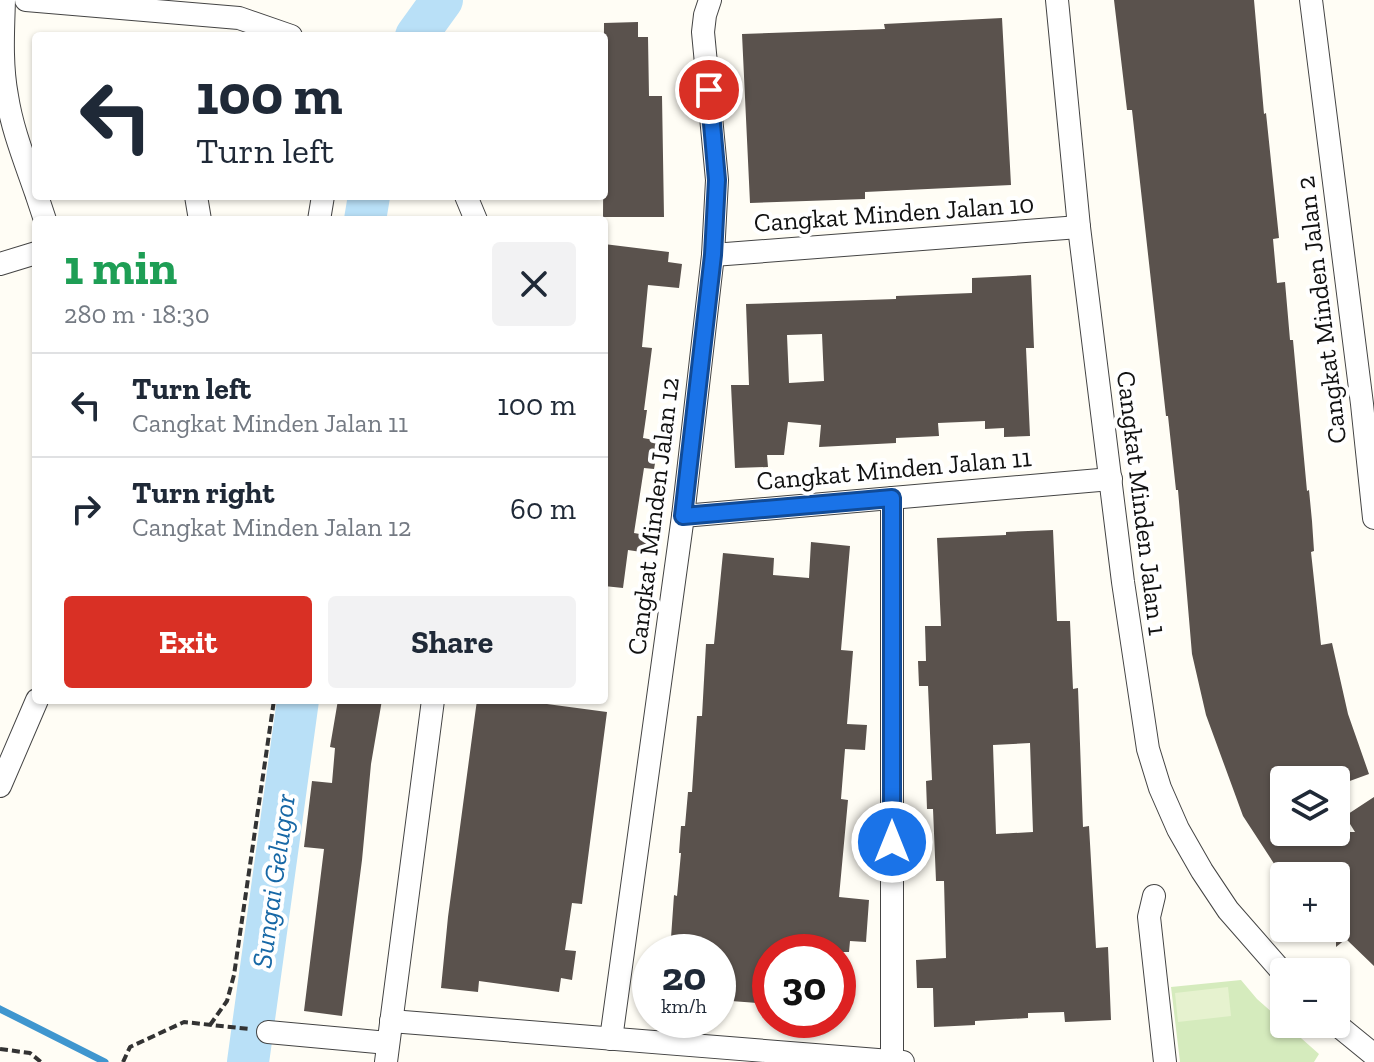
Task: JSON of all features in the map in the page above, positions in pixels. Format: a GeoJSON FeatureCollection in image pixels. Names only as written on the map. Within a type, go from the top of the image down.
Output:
{"type":"FeatureCollection","features":[{"type":"Feature","properties":{"kind":"street"},"geometry":{"type":"LineString","coordinates":[[4,0],[6,95],[32,183]]}},
{"type":"Feature","properties":{"kind":"street"},"geometry":{"type":"LineString","coordinates":[[26,0],[240,9],[283,32]]}},
{"type":"Feature","properties":{"kind":"street","name":"Cangkat Minden Jalan 12"},"geometry":{"type":"LineString","coordinates":[[611,1039],[683,516],[713,255],[717,180],[703,32],[710,0]]}},
{"type":"Feature","properties":{"kind":"street","name":"Cangkat Minden Jalan 1"},"geometry":{"type":"LineString","coordinates":[[1057,0],[1079,227],[1135,669],[1148,749],[1160,788],[1178,829],[1202,871],[1228,910],[1270,958]]}},
{"type":"Feature","properties":{"kind":"street","name":"Cangkat Minden Jalan 2"},"geometry":{"type":"LineString","coordinates":[[1311,0],[1374,518]]}},
{"type":"Feature","properties":{"kind":"street","name":"Cangkat Minden Jalan 10"},"geometry":{"type":"LineString","coordinates":[[713,255],[1079,227]]}},
{"type":"Feature","properties":{"kind":"street"},"geometry":{"type":"LineString","coordinates":[[0,264],[32,254]]}},
{"type":"Feature","properties":{"kind":"street","name":"Cangkat Minden Jalan 11"},"geometry":{"type":"LineString","coordinates":[[683,516],[1111,479]]}},
{"type":"Feature","properties":{"kind":"street"},"geometry":{"type":"LineString","coordinates":[[892,498],[892,1062]]}},
{"type":"Feature","properties":{"kind":"street"},"geometry":{"type":"LineString","coordinates":[[0,786],[35,704]]}},
{"type":"Feature","properties":{"kind":"street"},"geometry":{"type":"LineString","coordinates":[[388,1042],[432,704]]}},
{"type":"Feature","properties":{"kind":"street"},"geometry":{"type":"LineString","coordinates":[[1154,896],[1149,917],[1165,1062]]}},
{"type":"Feature","properties":{"kind":"street"},"geometry":{"type":"LineString","coordinates":[[268,1032],[388,1042],[611,1039],[903,1062]]}},
{"type":"Feature","properties":{"kind":"street"},"geometry":{"type":"LineString","coordinates":[[1350,1035],[1374,1055]]}},
{"type":"Feature","properties":{"kind":"path"},"geometry":{"type":"LineString","coordinates":[[210,1025],[227,1001],[234,975],[273,704]]}},
{"type":"Feature","properties":{"kind":"path"},"geometry":{"type":"LineString","coordinates":[[123,1062],[130,1047],[184,1022],[235,1027]]}},
{"type":"Feature","properties":{"kind":"path"},"geometry":{"type":"LineString","coordinates":[[0,1049],[30,1053],[41,1062]]}},
{"type":"Feature","properties":{"kind":"green space"},"geometry":{"type":"Polygon","coordinates":[[[1241,980],[1270,1011],[1270,1038],[1301,1038],[1319,1054],[1314,1062],[1180,1062],[1171,987],[1241,980]]]}},
{"type":"Feature","properties":{"kind":"green space"},"geometry":{"type":"Polygon","coordinates":[[[1228,987],[1231,1016],[1178,1022],[1175,993],[1228,987]]]}},
{"type":"Feature","properties":{"kind":"building"},"geometry":{"type":"Polygon","coordinates":[[[1114,0],[1254,0],[1279,238],[1273,239],[1277,283],[1285,282],[1290,340],[1293,340],[1321,645],[1332,643],[1348,714],[1369,774],[1350,781],[1350,766],[1270,766],[1270,846],[1350,846],[1350,832],[1355,832],[1350,824],[1350,813],[1374,797],[1374,966],[1349,942],[1350,862],[1273,862],[1243,816],[1206,715],[1192,654],[1178,490],[1166,416],[1132,110],[1127,110],[1114,0]]]}},
{"type":"Feature","properties":{"kind":"building"},"geometry":{"type":"Polygon","coordinates":[[[1002,18],[1011,185],[865,192],[865,199],[750,203],[742,34],[885,29],[884,24],[1002,18]]]}},
{"type":"Feature","properties":{"kind":"building"},"geometry":{"type":"Polygon","coordinates":[[[638,22],[638,37],[648,37],[649,96],[662,96],[664,217],[603,216],[603,200],[608,200],[608,32],[604,32],[604,23],[638,22]]]}},
{"type":"Feature","properties":{"kind":"building"},"geometry":{"type":"Polygon","coordinates":[[[608,244],[669,252],[668,262],[682,264],[679,288],[648,285],[642,347],[652,348],[643,438],[659,441],[654,469],[644,468],[634,533],[651,536],[648,553],[628,550],[623,588],[608,586],[608,244]]]}},
{"type":"Feature","properties":{"kind":"building"},"geometry":{"type":"Polygon","coordinates":[[[1031,275],[1034,348],[1026,348],[1030,436],[1004,437],[1004,428],[985,429],[985,421],[938,423],[939,436],[896,438],[896,443],[819,447],[821,425],[788,422],[784,455],[767,455],[768,467],[735,468],[731,385],[749,385],[746,304],[972,293],[972,278],[1031,275]],[[822,334],[787,335],[789,383],[824,381],[822,334]]]}},
{"type":"Feature","properties":{"kind":"building"},"geometry":{"type":"Polygon","coordinates":[[[1053,530],[1057,621],[1070,621],[1073,689],[1078,688],[1083,827],[1089,826],[1096,948],[1108,947],[1111,1020],[1065,1022],[1064,1012],[1028,1013],[1028,1018],[934,1027],[933,988],[917,988],[916,960],[946,958],[944,881],[936,881],[933,809],[927,809],[926,781],[932,780],[928,686],[919,686],[918,661],[926,661],[925,626],[941,626],[937,538],[1006,535],[1006,532],[1053,530]],[[1030,743],[993,745],[996,834],[1033,832],[1030,743]]]}},
{"type":"Feature","properties":{"kind":"building"},"geometry":{"type":"Polygon","coordinates":[[[811,542],[850,546],[841,650],[853,651],[847,724],[867,725],[865,750],[845,749],[841,799],[848,800],[839,897],[869,900],[866,942],[856,941],[856,934],[752,934],[752,1003],[736,1001],[736,934],[671,934],[681,853],[681,826],[685,826],[688,792],[692,792],[697,716],[702,716],[706,644],[714,644],[723,553],[774,558],[773,575],[809,578],[811,542]]]}},
{"type":"Feature","properties":{"kind":"building"},"geometry":{"type":"Polygon","coordinates":[[[337,704],[381,704],[371,764],[342,1016],[304,1011],[324,849],[304,847],[312,781],[332,783],[335,748],[330,747],[337,704]]]}},
{"type":"Feature","properties":{"kind":"building"},"geometry":{"type":"Polygon","coordinates":[[[476,704],[547,704],[607,712],[582,904],[572,903],[565,950],[576,951],[572,980],[561,978],[559,992],[479,981],[478,992],[441,988],[476,704]]]}},
{"type":"Feature","properties":{"kind":"waterway","name":"Sungai Gelugor"},"geometry":{"type":"LineString","coordinates":[[419,32],[442,0]]}},
{"type":"Feature","properties":{"kind":"waterway","name":"Sungai Gelugor"},"geometry":{"type":"LineString","coordinates":[[366,216],[368,200]]}},
{"type":"Feature","properties":{"kind":"waterway","name":"Sungai Gelugor"},"geometry":{"type":"LineString","coordinates":[[248,1062],[297,704]]}},
{"type":"Feature","properties":{"kind":"waterway"},"geometry":{"type":"LineString","coordinates":[[0,1009],[105,1062]]}},
{"type":"Feature","properties":{"kind":"route"},"geometry":{"type":"LineString","coordinates":[[709,90],[717,180],[713,255],[683,516],[892,498],[892,842]]}}]}
